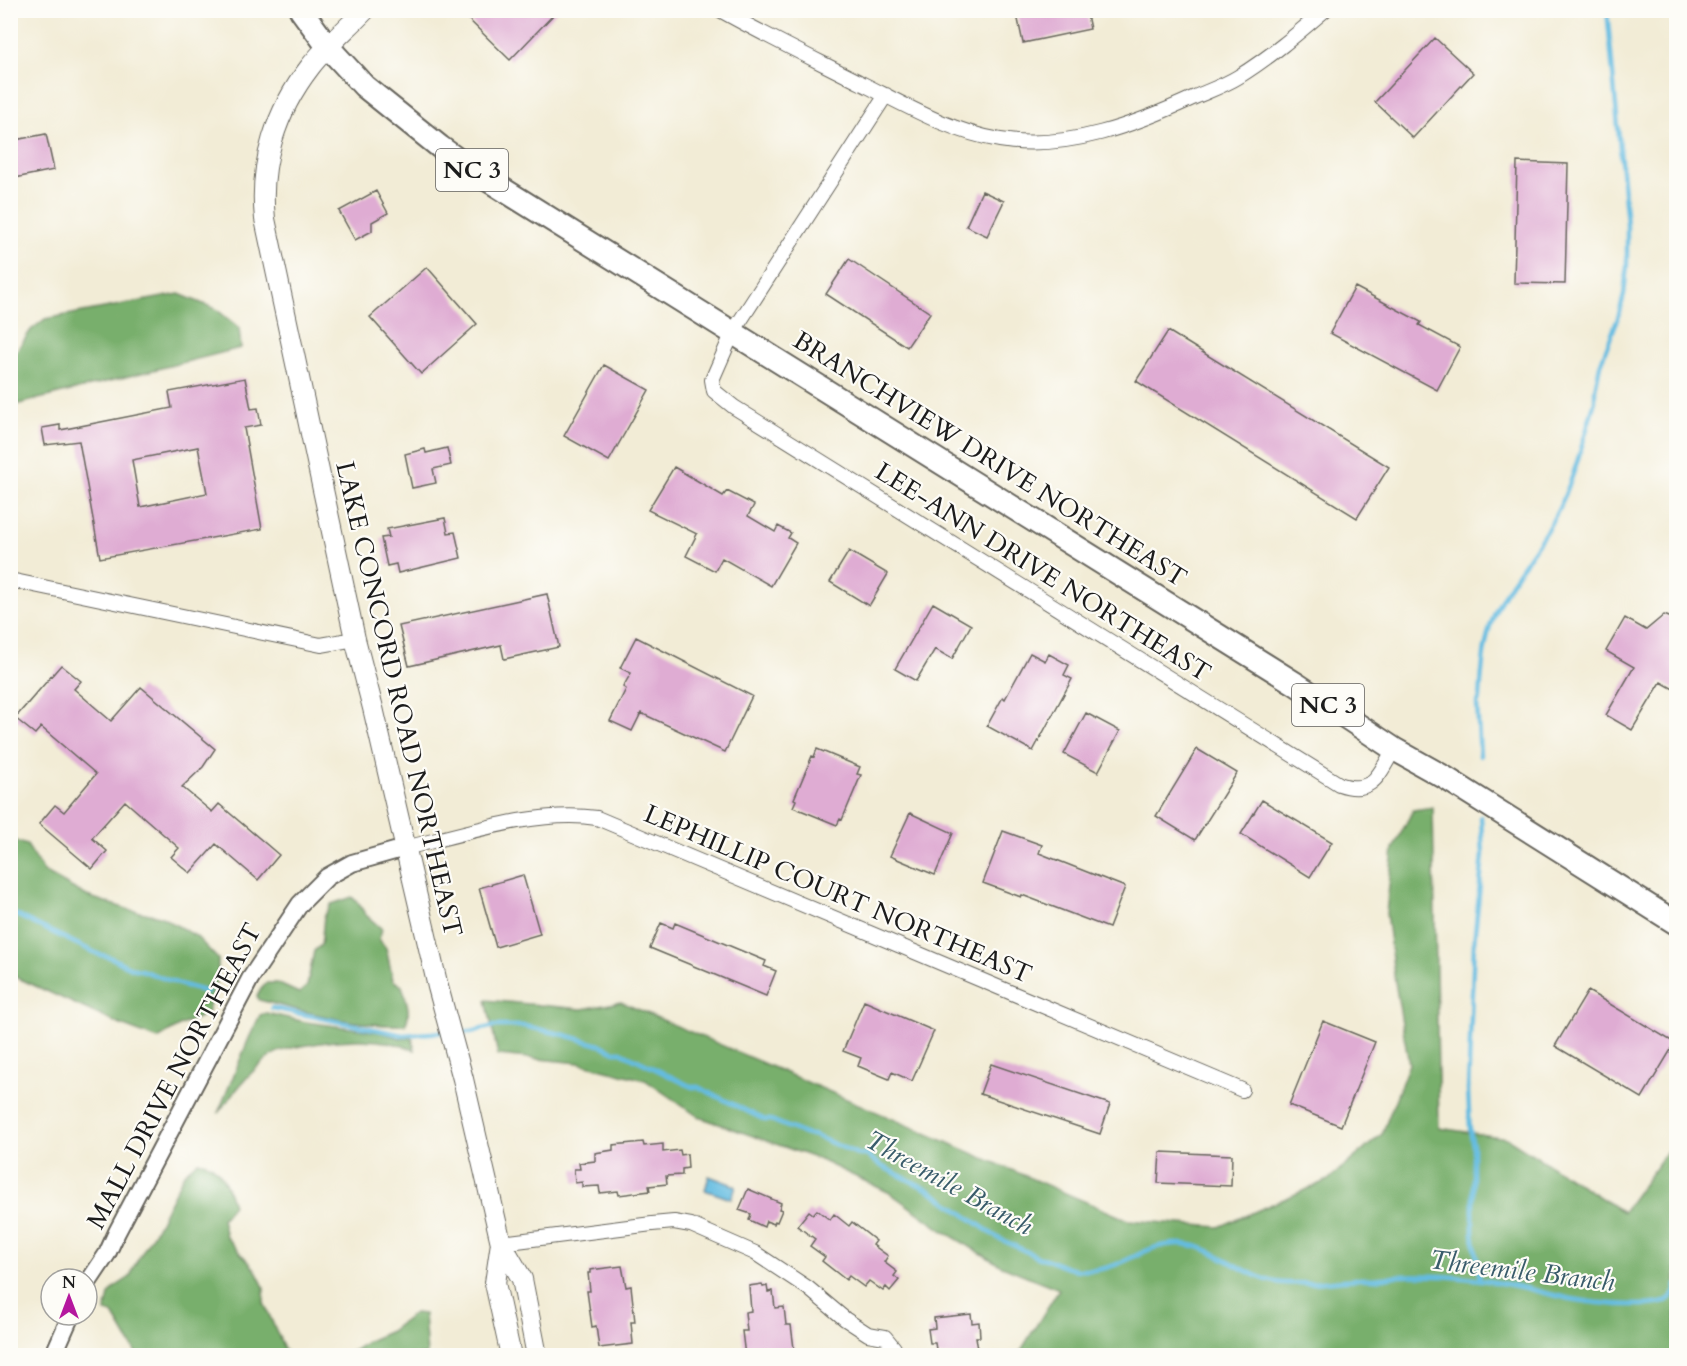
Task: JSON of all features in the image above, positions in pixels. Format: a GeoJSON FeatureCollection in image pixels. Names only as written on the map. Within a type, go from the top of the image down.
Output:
{"type":"FeatureCollection","features":[{"type":"Feature","properties":{"kind":"main road","name":"BRANCHVIEW DRIVE NORTHEAST"},"geometry":{"type":"LineString","coordinates":[[301,10],[328,47],[364,86],[464,164],[1290,680],[1394,749],[1444,777],[1677,923]]}},
{"type":"Feature","properties":{"kind":"main road","name":"LAKE CONCORD ROAD NORTHEAST"},"geometry":{"type":"LineString","coordinates":[[366,10],[310,66],[281,114],[266,164],[263,200],[265,219],[355,639],[438,987],[501,1243],[522,1279],[537,1356]]}},
{"type":"Feature","properties":{"kind":"main road","name":"LAKE CONCORD ROAD NORTHEAST"},"geometry":{"type":"LineString","coordinates":[[501,1243],[495,1283],[511,1356]]}},
{"type":"Feature","properties":{"kind":"street"},"geometry":{"type":"LineString","coordinates":[[720,10],[960,130],[1000,140],[1036,142],[1071,139],[1106,131],[1177,105],[1230,81],[1282,47],[1325,10]]}},
{"type":"Feature","properties":{"kind":"street","name":"LEE-ANN DRIVE NORTHEAST"},"geometry":{"type":"LineString","coordinates":[[886,95],[733,332],[712,380],[714,391],[743,413],[1339,784],[1362,789],[1372,783],[1394,749]]}},
{"type":"Feature","properties":{"kind":"street"},"geometry":{"type":"LineString","coordinates":[[10,580],[321,645],[355,639]]}},
{"type":"Feature","properties":{"kind":"street","name":"LEPHILLIP COURT NORTHEAST"},"geometry":{"type":"LineString","coordinates":[[405,848],[530,819],[581,816],[597,818],[1242,1090]]}},
{"type":"Feature","properties":{"kind":"street","name":"MALL DRIVE NORTHEAST"},"geometry":{"type":"LineString","coordinates":[[98,1267],[250,979],[300,904],[327,877],[352,863],[405,848]]}},
{"type":"Feature","properties":{"kind":"street"},"geometry":{"type":"LineString","coordinates":[[501,1243],[674,1222],[691,1226],[755,1253],[808,1288],[845,1319],[868,1334],[885,1337],[894,1348],[895,1356]]}},
{"type":"Feature","properties":{"kind":"street"},"geometry":{"type":"LineString","coordinates":[[53,1356],[66,1327]]}},
{"type":"Feature","properties":{"kind":"green space"},"geometry":{"type":"Polygon","coordinates":[[[179,294],[216,309],[239,328],[241,348],[11,406],[11,359],[31,330],[45,319],[179,294]]]}},
{"type":"Feature","properties":{"kind":"green space"},"geometry":{"type":"Polygon","coordinates":[[[1433,807],[1439,1128],[1507,1138],[1623,1212],[1676,1139],[1676,1355],[1018,1355],[1059,1289],[1002,1266],[945,1232],[890,1193],[818,1159],[699,1117],[645,1080],[579,1063],[498,1055],[486,1000],[582,1009],[621,1002],[1128,1220],[1219,1227],[1328,1180],[1382,1134],[1409,1064],[1386,913],[1393,849],[1413,810],[1433,807]]]}},
{"type":"Feature","properties":{"kind":"green space"},"geometry":{"type":"Polygon","coordinates":[[[11,839],[27,845],[44,872],[87,896],[130,910],[160,916],[196,936],[218,959],[218,974],[207,1014],[179,1026],[158,1039],[121,1025],[11,975],[11,839]]]}},
{"type":"Feature","properties":{"kind":"green space"},"geometry":{"type":"Polygon","coordinates":[[[352,897],[365,914],[382,929],[379,939],[386,948],[393,980],[402,986],[407,1001],[408,1016],[405,1025],[350,1021],[259,1000],[257,996],[267,983],[277,983],[299,993],[307,986],[314,951],[321,945],[324,917],[331,904],[352,897]]]}},
{"type":"Feature","properties":{"kind":"green space"},"geometry":{"type":"Polygon","coordinates":[[[266,1013],[306,1022],[412,1038],[415,1050],[388,1042],[344,1040],[282,1051],[271,1056],[256,1068],[218,1113],[260,1015],[266,1013]]]}},
{"type":"Feature","properties":{"kind":"green space"},"geometry":{"type":"Polygon","coordinates":[[[198,1161],[212,1166],[225,1183],[233,1205],[222,1219],[226,1237],[255,1269],[264,1287],[264,1303],[287,1355],[137,1355],[113,1314],[105,1312],[109,1295],[115,1287],[130,1277],[185,1172],[198,1161]]]}},
{"type":"Feature","properties":{"kind":"green space"},"geometry":{"type":"Polygon","coordinates":[[[414,1313],[424,1314],[427,1355],[347,1355],[368,1341],[391,1331],[414,1313]]]}},
{"type":"Feature","properties":{"kind":"water"},"geometry":{"type":"Polygon","coordinates":[[[709,1176],[736,1186],[731,1199],[705,1190],[709,1176]]]}},
{"type":"Feature","properties":{"kind":"building"},"geometry":{"type":"Polygon","coordinates":[[[459,10],[558,10],[510,60],[459,10]]]}},
{"type":"Feature","properties":{"kind":"building"},"geometry":{"type":"Polygon","coordinates":[[[1016,10],[1086,10],[1090,29],[1023,43],[1016,10]]]}},
{"type":"Feature","properties":{"kind":"building"},"geometry":{"type":"Polygon","coordinates":[[[1435,38],[1473,73],[1413,138],[1375,102],[1435,38]]]}},
{"type":"Feature","properties":{"kind":"building"},"geometry":{"type":"Polygon","coordinates":[[[46,134],[54,170],[10,179],[10,141],[46,134]]]}},
{"type":"Feature","properties":{"kind":"building"},"geometry":{"type":"Polygon","coordinates":[[[1517,162],[1568,164],[1565,284],[1514,283],[1517,162]]]}},
{"type":"Feature","properties":{"kind":"building"},"geometry":{"type":"Polygon","coordinates":[[[376,191],[388,213],[372,222],[372,231],[355,240],[339,211],[376,191]]]}},
{"type":"Feature","properties":{"kind":"building"},"geometry":{"type":"Polygon","coordinates":[[[982,191],[1004,201],[987,236],[966,226],[982,191]]]}},
{"type":"Feature","properties":{"kind":"building"},"geometry":{"type":"Polygon","coordinates":[[[849,259],[930,313],[907,347],[826,294],[849,259]]]}},
{"type":"Feature","properties":{"kind":"building"},"geometry":{"type":"Polygon","coordinates":[[[427,267],[477,324],[421,374],[370,317],[427,267]]]}},
{"type":"Feature","properties":{"kind":"building"},"geometry":{"type":"Polygon","coordinates":[[[1355,287],[1421,322],[1419,325],[1460,347],[1437,390],[1330,333],[1355,287]]]}},
{"type":"Feature","properties":{"kind":"building"},"geometry":{"type":"Polygon","coordinates":[[[1168,331],[1389,467],[1357,518],[1136,381],[1168,331]]]}},
{"type":"Feature","properties":{"kind":"building"},"geometry":{"type":"Polygon","coordinates":[[[604,365],[649,390],[609,461],[564,436],[604,365]]]}},
{"type":"Feature","properties":{"kind":"building"},"geometry":{"type":"Polygon","coordinates":[[[245,378],[251,409],[258,408],[261,425],[244,428],[262,529],[100,558],[79,441],[45,445],[42,428],[60,425],[60,430],[172,408],[169,392],[245,378]],[[198,447],[132,460],[140,507],[207,493],[198,447]]]}},
{"type":"Feature","properties":{"kind":"building"},"geometry":{"type":"Polygon","coordinates":[[[447,448],[451,465],[433,469],[436,483],[412,488],[405,454],[425,449],[426,453],[447,448]]]}},
{"type":"Feature","properties":{"kind":"building"},"geometry":{"type":"Polygon","coordinates":[[[674,467],[723,496],[727,491],[754,505],[748,516],[775,532],[778,526],[791,533],[788,538],[796,543],[771,586],[722,558],[715,571],[686,556],[697,534],[648,510],[674,467]]]}},
{"type":"Feature","properties":{"kind":"building"},"geometry":{"type":"Polygon","coordinates":[[[445,518],[448,533],[455,532],[461,558],[398,573],[396,564],[387,566],[381,538],[389,537],[387,529],[445,518]]]}},
{"type":"Feature","properties":{"kind":"building"},"geometry":{"type":"Polygon","coordinates":[[[849,551],[888,574],[869,606],[830,582],[849,551]]]}},
{"type":"Feature","properties":{"kind":"building"},"geometry":{"type":"Polygon","coordinates":[[[547,594],[559,647],[504,659],[501,645],[409,666],[399,626],[547,594]]]}},
{"type":"Feature","properties":{"kind":"building"},"geometry":{"type":"Polygon","coordinates":[[[933,603],[971,625],[952,659],[935,649],[916,681],[895,669],[933,603]]]}},
{"type":"Feature","properties":{"kind":"building"},"geometry":{"type":"Polygon","coordinates":[[[1664,615],[1677,620],[1677,691],[1661,682],[1632,730],[1606,715],[1634,667],[1606,651],[1625,618],[1646,630],[1664,615]]]}},
{"type":"Feature","properties":{"kind":"building"},"geometry":{"type":"Polygon","coordinates":[[[636,637],[752,696],[725,752],[641,713],[632,731],[610,721],[626,689],[623,687],[631,673],[620,668],[636,637]]]}},
{"type":"Feature","properties":{"kind":"building"},"geometry":{"type":"Polygon","coordinates":[[[1030,653],[1045,661],[1049,654],[1069,665],[1064,675],[1072,679],[1033,751],[987,726],[1003,697],[1005,699],[1030,653]]]}},
{"type":"Feature","properties":{"kind":"building"},"geometry":{"type":"Polygon","coordinates":[[[61,665],[81,681],[74,689],[111,721],[141,687],[215,749],[203,767],[182,787],[212,812],[219,804],[279,855],[258,880],[216,844],[190,873],[171,857],[179,848],[125,801],[92,838],[107,851],[92,869],[39,824],[55,805],[64,812],[96,774],[41,727],[35,734],[15,718],[61,665]]]}},
{"type":"Feature","properties":{"kind":"building"},"geometry":{"type":"Polygon","coordinates":[[[1086,713],[1120,731],[1098,772],[1064,754],[1086,713]]]}},
{"type":"Feature","properties":{"kind":"building"},"geometry":{"type":"Polygon","coordinates":[[[817,749],[860,767],[857,774],[861,775],[842,820],[840,819],[837,825],[793,807],[796,800],[794,799],[817,749]]]}},
{"type":"Feature","properties":{"kind":"building"},"geometry":{"type":"Polygon","coordinates":[[[1197,749],[1237,773],[1195,840],[1156,816],[1197,749]]]}},
{"type":"Feature","properties":{"kind":"building"},"geometry":{"type":"Polygon","coordinates":[[[1262,800],[1332,842],[1310,877],[1241,834],[1262,800]]]}},
{"type":"Feature","properties":{"kind":"building"},"geometry":{"type":"Polygon","coordinates":[[[910,813],[953,833],[935,875],[890,856],[910,813]]]}},
{"type":"Feature","properties":{"kind":"building"},"geometry":{"type":"Polygon","coordinates":[[[1003,831],[1042,845],[1039,853],[1125,887],[1109,928],[1022,895],[1021,897],[983,883],[1003,831]]]}},
{"type":"Feature","properties":{"kind":"building"},"geometry":{"type":"Polygon","coordinates":[[[523,875],[540,934],[496,947],[479,888],[523,875]]]}},
{"type":"Feature","properties":{"kind":"building"},"geometry":{"type":"Polygon","coordinates":[[[661,923],[673,928],[675,923],[766,961],[764,966],[776,971],[766,996],[650,948],[661,923]]]}},
{"type":"Feature","properties":{"kind":"building"},"geometry":{"type":"Polygon","coordinates":[[[1588,991],[1675,1043],[1642,1098],[1555,1046],[1588,991]]]}},
{"type":"Feature","properties":{"kind":"building"},"geometry":{"type":"Polygon","coordinates":[[[864,1001],[934,1031],[912,1081],[892,1072],[889,1079],[858,1066],[861,1058],[843,1051],[864,1001]]]}},
{"type":"Feature","properties":{"kind":"building"},"geometry":{"type":"Polygon","coordinates":[[[1323,1021],[1375,1042],[1341,1126],[1289,1105],[1323,1021]]]}},
{"type":"Feature","properties":{"kind":"building"},"geometry":{"type":"Polygon","coordinates":[[[991,1064],[1110,1104],[1100,1134],[980,1094],[991,1064]]]}},
{"type":"Feature","properties":{"kind":"building"},"geometry":{"type":"Polygon","coordinates":[[[643,1142],[644,1146],[663,1144],[663,1152],[680,1150],[681,1155],[687,1154],[688,1168],[682,1169],[682,1175],[666,1176],[667,1184],[649,1186],[650,1191],[619,1195],[618,1191],[600,1193],[599,1186],[582,1187],[582,1182],[575,1183],[574,1169],[580,1169],[579,1163],[595,1161],[595,1153],[613,1150],[613,1145],[643,1142]]]}},
{"type":"Feature","properties":{"kind":"building"},"geometry":{"type":"Polygon","coordinates":[[[1160,1152],[1232,1155],[1231,1186],[1158,1183],[1160,1152]]]}},
{"type":"Feature","properties":{"kind":"building"},"geometry":{"type":"Polygon","coordinates":[[[748,1189],[781,1203],[779,1209],[782,1210],[777,1222],[775,1221],[774,1224],[766,1221],[764,1227],[749,1220],[751,1214],[739,1210],[748,1189]]]}},
{"type":"Feature","properties":{"kind":"building"},"geometry":{"type":"Polygon","coordinates":[[[817,1210],[830,1220],[834,1214],[849,1226],[852,1222],[876,1241],[873,1245],[888,1256],[884,1262],[897,1272],[894,1276],[899,1280],[890,1291],[886,1287],[883,1291],[869,1281],[864,1287],[849,1276],[846,1280],[822,1261],[825,1257],[810,1246],[815,1239],[797,1226],[809,1211],[813,1214],[817,1210]]]}},
{"type":"Feature","properties":{"kind":"building"},"geometry":{"type":"Polygon","coordinates":[[[622,1266],[626,1287],[631,1286],[635,1322],[631,1322],[633,1344],[599,1348],[596,1326],[592,1327],[587,1291],[590,1291],[588,1273],[590,1270],[622,1266]]]}},
{"type":"Feature","properties":{"kind":"building"},"geometry":{"type":"Polygon","coordinates":[[[762,1284],[763,1287],[767,1286],[768,1292],[773,1291],[775,1308],[784,1307],[786,1325],[791,1325],[795,1356],[745,1356],[742,1331],[747,1331],[745,1312],[751,1311],[749,1286],[762,1284]]]}},
{"type":"Feature","properties":{"kind":"building"},"geometry":{"type":"Polygon","coordinates":[[[971,1314],[972,1323],[979,1322],[980,1337],[976,1337],[979,1356],[937,1356],[935,1343],[930,1343],[928,1329],[935,1328],[934,1318],[971,1314]]]}},
{"type":"Feature","properties":{"kind":"waterway"},"geometry":{"type":"LineString","coordinates":[[1480,756],[1477,704],[1480,698],[1483,662],[1490,627],[1505,593],[1554,518],[1567,490],[1595,401],[1600,365],[1624,295],[1627,224],[1607,10]]}},
{"type":"Feature","properties":{"kind":"waterway"},"geometry":{"type":"LineString","coordinates":[[1480,1280],[1473,1233],[1473,1146],[1468,1090],[1474,943],[1483,855],[1481,817]]}},
{"type":"Feature","properties":{"kind":"waterway","name":"Threemile Branch"},"geometry":{"type":"LineString","coordinates":[[10,912],[100,955],[111,957],[130,968],[207,992]]}},
{"type":"Feature","properties":{"kind":"waterway","name":"Threemile Branch"},"geometry":{"type":"LineString","coordinates":[[272,1008],[403,1035],[446,1032]]}},
{"type":"Feature","properties":{"kind":"waterway","name":"Threemile Branch"},"geometry":{"type":"LineString","coordinates":[[455,1032],[471,1032],[494,1026],[524,1026],[565,1035],[621,1052],[765,1120],[771,1120],[860,1155],[866,1155],[883,1167],[931,1191],[998,1238],[1040,1258],[1073,1269],[1101,1269],[1159,1246],[1182,1244],[1208,1251],[1256,1276],[1283,1283],[1377,1279],[1396,1276],[1452,1277],[1508,1285],[1589,1302],[1642,1305],[1659,1304],[1667,1300],[1676,1292],[1676,1285]]}}]}
